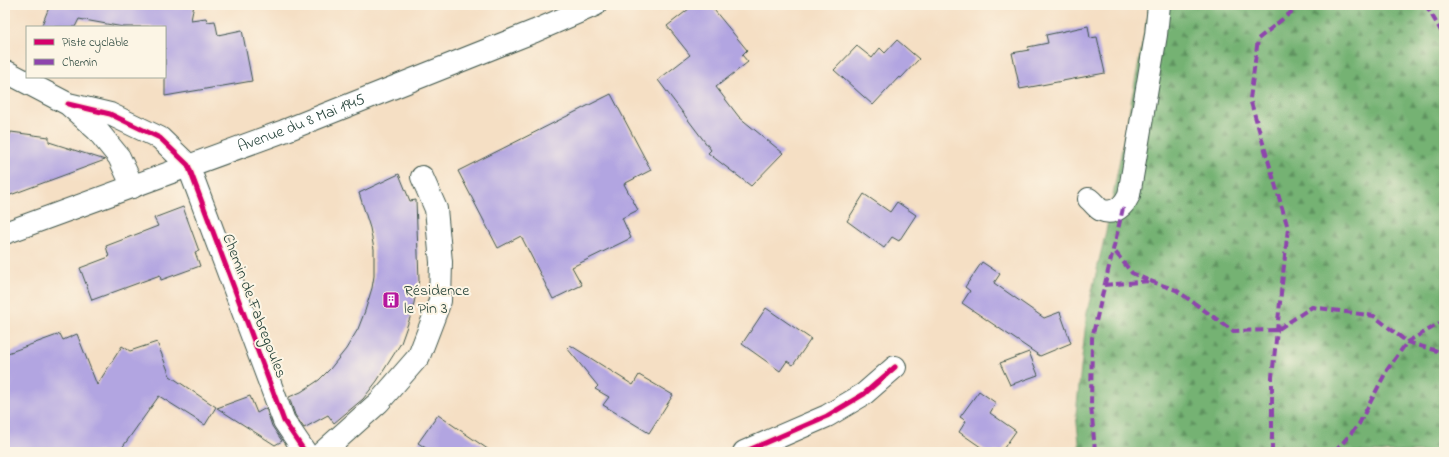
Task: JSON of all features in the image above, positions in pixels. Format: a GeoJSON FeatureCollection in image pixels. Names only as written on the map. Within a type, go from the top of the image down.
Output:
{"type":"FeatureCollection","features":[{"type":"Feature","properties":{"kind":"street","name":"Avenue du 8 Mai 1945"},"geometry":{"type":"LineString","coordinates":[[5,233],[284,131],[535,31],[595,5]]}},
{"type":"Feature","properties":{"kind":"street"},"geometry":{"type":"LineString","coordinates":[[1089,199],[1100,210],[1115,211],[1124,204],[1129,195],[1156,36],[1159,5]]}},
{"type":"Feature","properties":{"kind":"street"},"geometry":{"type":"LineString","coordinates":[[5,71],[68,104],[97,130],[119,157],[133,187]]}},
{"type":"Feature","properties":{"kind":"street"},"geometry":{"type":"LineString","coordinates":[[68,104],[110,114],[160,138],[188,165]]}},
{"type":"Feature","properties":{"kind":"street","name":"Chemin de Fabregoules"},"geometry":{"type":"LineString","coordinates":[[188,165],[284,421],[306,452]]}},
{"type":"Feature","properties":{"kind":"street"},"geometry":{"type":"LineString","coordinates":[[323,452],[379,402],[419,356],[440,301],[441,262],[436,209],[422,177]]}},
{"type":"Feature","properties":{"kind":"street"},"geometry":{"type":"LineString","coordinates":[[744,452],[827,416],[864,394],[895,367]]}},
{"type":"Feature","properties":{"kind":"green space"},"geometry":{"type":"Polygon","coordinates":[[[1151,5],[1444,5],[1444,452],[1080,452],[1076,414],[1087,312],[1106,231],[1151,5]]]}},
{"type":"Feature","properties":{"kind":"building"},"geometry":{"type":"Polygon","coordinates":[[[50,5],[194,5],[191,20],[206,18],[207,22],[215,21],[218,35],[242,30],[252,81],[165,96],[166,26],[118,26],[79,19],[76,26],[41,26],[50,5]]]}},
{"type":"Feature","properties":{"kind":"building"},"geometry":{"type":"Polygon","coordinates":[[[694,5],[710,5],[747,50],[742,55],[748,62],[716,87],[739,117],[783,153],[751,186],[708,153],[711,150],[658,80],[690,55],[667,26],[694,5]]]}},
{"type":"Feature","properties":{"kind":"building"},"geometry":{"type":"Polygon","coordinates":[[[1088,26],[1090,38],[1097,37],[1105,73],[1020,89],[1012,53],[1029,50],[1028,47],[1048,43],[1046,35],[1088,26]]]}},
{"type":"Feature","properties":{"kind":"building"},"geometry":{"type":"Polygon","coordinates":[[[897,40],[919,59],[901,78],[899,77],[873,105],[834,70],[857,46],[872,58],[880,48],[885,53],[897,40]]]}},
{"type":"Feature","properties":{"kind":"building"},"geometry":{"type":"Polygon","coordinates":[[[611,94],[651,170],[624,184],[638,210],[622,218],[631,238],[572,267],[582,285],[553,299],[521,236],[498,248],[458,171],[611,94]]]}},
{"type":"Feature","properties":{"kind":"building"},"geometry":{"type":"Polygon","coordinates":[[[11,132],[49,137],[49,142],[105,160],[5,197],[5,147],[11,132]]]}},
{"type":"Feature","properties":{"kind":"building","name":"Résidence le Pin 3"},"geometry":{"type":"Polygon","coordinates":[[[399,174],[410,201],[416,200],[419,280],[412,312],[401,343],[377,381],[363,399],[334,423],[328,415],[304,428],[295,415],[289,397],[301,392],[319,380],[346,349],[358,329],[372,288],[374,276],[374,249],[370,228],[359,193],[399,174]]]}},
{"type":"Feature","properties":{"kind":"building"},"geometry":{"type":"Polygon","coordinates":[[[864,194],[890,212],[897,202],[916,215],[899,241],[892,237],[884,248],[847,221],[864,194]]]}},
{"type":"Feature","properties":{"kind":"building"},"geometry":{"type":"Polygon","coordinates":[[[183,207],[199,251],[195,252],[200,266],[161,280],[160,275],[92,300],[80,268],[109,257],[106,246],[158,226],[154,218],[183,207]]]}},
{"type":"Feature","properties":{"kind":"building"},"geometry":{"type":"Polygon","coordinates":[[[982,262],[1000,274],[994,283],[1044,318],[1060,312],[1071,343],[1040,356],[962,303],[970,291],[965,287],[982,262]]]}},
{"type":"Feature","properties":{"kind":"building"},"geometry":{"type":"Polygon","coordinates":[[[766,308],[811,339],[793,365],[787,361],[780,371],[742,344],[766,308]]]}},
{"type":"Feature","properties":{"kind":"building"},"geometry":{"type":"Polygon","coordinates":[[[60,334],[63,340],[77,334],[97,385],[122,346],[130,351],[157,342],[170,376],[216,407],[205,425],[159,396],[119,452],[5,452],[5,354],[60,334]]]}},
{"type":"Feature","properties":{"kind":"building"},"geometry":{"type":"Polygon","coordinates":[[[570,345],[633,385],[639,375],[673,395],[649,433],[603,405],[609,397],[595,389],[598,386],[567,348],[570,345]]]}},
{"type":"Feature","properties":{"kind":"building"},"geometry":{"type":"Polygon","coordinates":[[[1029,352],[1038,375],[1010,385],[1000,363],[1029,352]]]}},
{"type":"Feature","properties":{"kind":"building"},"geometry":{"type":"Polygon","coordinates":[[[979,391],[996,403],[990,413],[1016,431],[1001,452],[988,452],[959,432],[966,421],[960,417],[979,391]]]}},
{"type":"Feature","properties":{"kind":"building"},"geometry":{"type":"Polygon","coordinates":[[[250,396],[257,413],[266,408],[272,426],[282,441],[275,445],[217,408],[250,396]]]}},
{"type":"Feature","properties":{"kind":"building"},"geometry":{"type":"Polygon","coordinates":[[[438,415],[492,452],[432,452],[418,443],[438,415]]]}},
{"type":"Feature","properties":{"kind":"marked path"},"geometry":{"type":"LineString","coordinates":[[1272,452],[1272,377],[1288,228],[1250,99],[1258,39],[1300,5]]}},
{"type":"Feature","properties":{"kind":"marked path"},"geometry":{"type":"LineString","coordinates":[[1426,5],[1444,36]]}},
{"type":"Feature","properties":{"kind":"marked path"},"geometry":{"type":"LineString","coordinates":[[1095,452],[1091,405],[1092,338],[1124,204]]}},
{"type":"Feature","properties":{"kind":"marked path"},"geometry":{"type":"LineString","coordinates":[[1104,285],[1150,281],[1132,273],[1113,249]]}},
{"type":"Feature","properties":{"kind":"marked path"},"geometry":{"type":"LineString","coordinates":[[1150,281],[1176,290],[1233,331],[1277,330],[1312,307],[1374,316],[1407,342],[1444,353]]}},
{"type":"Feature","properties":{"kind":"marked path"},"geometry":{"type":"LineString","coordinates":[[1335,452],[1359,424],[1387,370],[1407,342],[1444,321]]}},
{"type":"Feature","properties":{"kind":"cycle path"},"geometry":{"type":"LineString","coordinates":[[68,104],[110,114],[160,138],[188,165],[284,421],[305,452]]}},
{"type":"Feature","properties":{"kind":"cycle path"},"geometry":{"type":"LineString","coordinates":[[744,452],[827,416],[864,394],[895,367]]}},
{"type":"Feature","properties":{"kind":"place","name":"Résidence le Pin 3"},"geometry":{"type":"Point","coordinates":[391,300]}}]}
